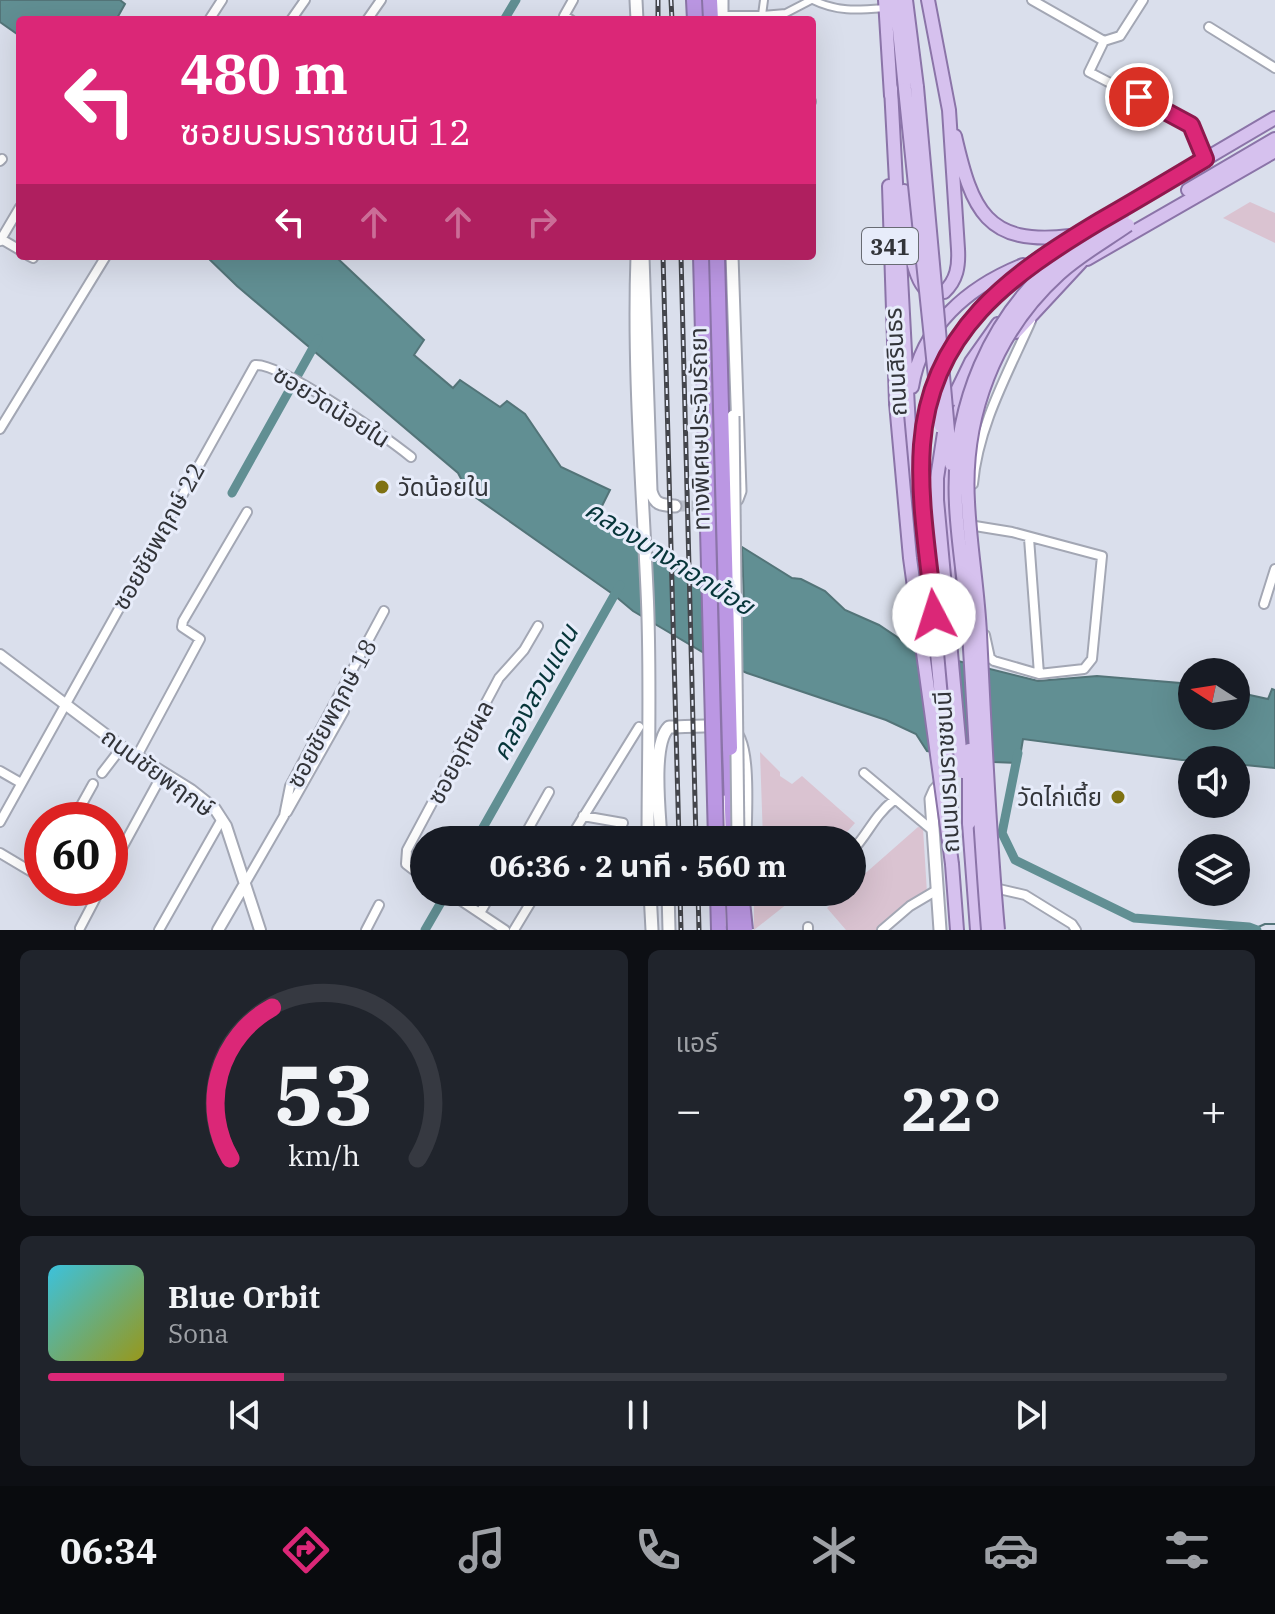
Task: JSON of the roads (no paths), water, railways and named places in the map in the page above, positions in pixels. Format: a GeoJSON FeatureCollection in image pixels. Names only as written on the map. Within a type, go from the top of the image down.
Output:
{"type":"FeatureCollection","features":[{"type":"Feature","properties":{"kind":"highway","name":"ทางพิเศษประจิมรัถยา"},"geometry":{"type":"LineString","coordinates":[[701,260],[716,826]]}},
{"type":"Feature","properties":{"kind":"highway","name":"ทางพิเศษประจิมรัถยา"},"geometry":{"type":"LineString","coordinates":[[717,260],[732,826]]}},
{"type":"Feature","properties":{"kind":"highway"},"geometry":{"type":"LineString","coordinates":[[718,906],[719,930]]}},
{"type":"Feature","properties":{"kind":"highway"},"geometry":{"type":"LineString","coordinates":[[735,930],[738,906]]}},
{"type":"Feature","properties":{"kind":"highway"},"geometry":{"type":"LineString","coordinates":[[741,906],[745,930]]}},
{"type":"Feature","properties":{"kind":"main road","name":"ถนนสิรินธร"},"geometry":{"type":"LineString","coordinates":[[906,0],[911,88],[947,417],[969,736],[969,823]]}},
{"type":"Feature","properties":{"kind":"main road"},"geometry":{"type":"LineString","coordinates":[[928,0],[967,186],[988,219],[1004,231],[1029,239],[1076,236]]}},
{"type":"Feature","properties":{"kind":"main road"},"geometry":{"type":"LineString","coordinates":[[889,3],[911,88],[944,462],[956,506]]}},
{"type":"Feature","properties":{"kind":"main road","name":"ถนนสิรินธร"},"geometry":{"type":"LineString","coordinates":[[889,3],[889,217],[896,403],[910,558],[952,864]]}},
{"type":"Feature","properties":{"kind":"main road"},"geometry":{"type":"LineString","coordinates":[[891,88],[915,268],[924,289],[935,294],[949,288],[958,265],[949,110]]}},
{"type":"Feature","properties":{"kind":"main road"},"geometry":{"type":"LineString","coordinates":[[891,88],[911,465],[921,580],[936,589],[946,585],[949,580],[946,510],[948,454],[961,404],[991,359],[1081,262]]}},
{"type":"Feature","properties":{"kind":"main road","name":"ถนนบรมราชชนนี"},"geometry":{"type":"LineString","coordinates":[[957,930],[949,771],[922,480],[922,445],[927,408],[941,369],[970,320],[1000,289],[1038,259],[1275,118]]}},
{"type":"Feature","properties":{"kind":"main road"},"geometry":{"type":"LineString","coordinates":[[988,930],[967,602],[956,506],[958,442],[969,396],[993,338],[1028,289],[1067,253],[1275,127]]}},
{"type":"Feature","properties":{"kind":"main road"},"geometry":{"type":"LineString","coordinates":[[1000,930],[978,601],[968,502],[969,445],[982,391],[998,354],[1019,319],[1042,291],[1072,263],[1128,225],[1275,139]]}},
{"type":"Feature","properties":{"kind":"main road","name":"ถนนบรมราชชนนี"},"geometry":{"type":"LineString","coordinates":[[977,930],[937,500],[940,457],[953,399],[982,344],[1005,317],[1034,293],[1081,262],[1275,151]]}},
{"type":"Feature","properties":{"kind":"main road"},"geometry":{"type":"LineString","coordinates":[[910,406],[920,356],[942,319],[969,294],[989,281],[1038,259]]}},
{"type":"Feature","properties":{"kind":"main road"},"geometry":{"type":"LineString","coordinates":[[637,260],[635,309],[647,592],[648,826]]}},
{"type":"Feature","properties":{"kind":"main road"},"geometry":{"type":"LineString","coordinates":[[643,260],[651,491],[660,505],[675,506]]}},
{"type":"Feature","properties":{"kind":"main road"},"geometry":{"type":"LineString","coordinates":[[726,260],[733,416],[735,826]]}},
{"type":"Feature","properties":{"kind":"main road"},"geometry":{"type":"LineString","coordinates":[[703,506],[732,503],[740,491],[732,260]]}},
{"type":"Feature","properties":{"kind":"main road"},"geometry":{"type":"LineString","coordinates":[[662,826],[659,751],[662,734],[669,727],[733,730],[740,738],[745,782],[745,826]]}},
{"type":"Feature","properties":{"kind":"main road"},"geometry":{"type":"LineString","coordinates":[[663,826],[667,736],[682,732],[715,732],[724,741],[725,826]]}},
{"type":"Feature","properties":{"kind":"main road"},"geometry":{"type":"LineString","coordinates":[[940,930],[931,799],[943,780],[954,773],[975,773],[985,777],[991,790],[1000,930]]}},
{"type":"Feature","properties":{"kind":"main road"},"geometry":{"type":"LineString","coordinates":[[651,906],[652,930]]}},
{"type":"Feature","properties":{"kind":"main road"},"geometry":{"type":"LineString","coordinates":[[665,906],[666,930]]}},
{"type":"Feature","properties":{"kind":"main road"},"geometry":{"type":"LineString","coordinates":[[725,906],[725,930]]}},
{"type":"Feature","properties":{"kind":"street"},"geometry":{"type":"LineString","coordinates":[[785,16],[812,0],[830,8],[849,11],[889,3]]}},
{"type":"Feature","properties":{"kind":"street"},"geometry":{"type":"LineString","coordinates":[[1032,0],[1104,41]]}},
{"type":"Feature","properties":{"kind":"street"},"geometry":{"type":"LineString","coordinates":[[1143,0],[1120,36],[1104,41],[1089,72],[1191,125],[1205,159]]}},
{"type":"Feature","properties":{"kind":"street"},"geometry":{"type":"LineString","coordinates":[[1209,27],[1275,68]]}},
{"type":"Feature","properties":{"kind":"street"},"geometry":{"type":"LineString","coordinates":[[1,237],[16,213]]}},
{"type":"Feature","properties":{"kind":"street"},"geometry":{"type":"LineString","coordinates":[[0,429],[104,260]]}},
{"type":"Feature","properties":{"kind":"street"},"geometry":{"type":"LineString","coordinates":[[975,526],[1102,556],[1092,659],[1084,669],[1039,674],[990,658],[983,624],[972,496],[980,445],[1036,309]]}},
{"type":"Feature","properties":{"kind":"street","name":"ซอยวัดน้อยใน"},"geometry":{"type":"LineString","coordinates":[[251,369],[255,365],[266,365],[296,381],[385,436],[411,457]]}},
{"type":"Feature","properties":{"kind":"street","name":"ซอยชัยพฤกษ์ 22"},"geometry":{"type":"LineString","coordinates":[[0,822],[251,369]]}},
{"type":"Feature","properties":{"kind":"street"},"geometry":{"type":"LineString","coordinates":[[137,756],[200,639],[182,627],[183,621],[247,512]]}},
{"type":"Feature","properties":{"kind":"street"},"geometry":{"type":"LineString","coordinates":[[1029,538],[1039,674]]}},
{"type":"Feature","properties":{"kind":"street"},"geometry":{"type":"LineString","coordinates":[[1264,604],[1275,569]]}},
{"type":"Feature","properties":{"kind":"street"},"geometry":{"type":"LineString","coordinates":[[921,580],[924,602],[932,614],[965,612],[983,624]]}},
{"type":"Feature","properties":{"kind":"street"},"geometry":{"type":"LineString","coordinates":[[965,612],[981,595]]}},
{"type":"Feature","properties":{"kind":"street","name":"ซอยชัยพฤกษ์ 18"},"geometry":{"type":"LineString","coordinates":[[284,816],[290,786],[384,611]]}},
{"type":"Feature","properties":{"kind":"street","name":"ซอยอุทัยผล"},"geometry":{"type":"LineString","coordinates":[[420,826],[499,678],[524,650],[538,626]]}},
{"type":"Feature","properties":{"kind":"street","name":"ถนนชัยพฤกษ์"},"geometry":{"type":"LineString","coordinates":[[1,658],[122,747],[207,801],[222,819],[260,930]]}},
{"type":"Feature","properties":{"kind":"street","name":"ซอยชัยพฤกษ์ 18"},"geometry":{"type":"LineString","coordinates":[[243,887],[344,711]]}},
{"type":"Feature","properties":{"kind":"street"},"geometry":{"type":"LineString","coordinates":[[577,826],[639,727]]}},
{"type":"Feature","properties":{"kind":"street"},"geometry":{"type":"LineString","coordinates":[[102,773],[122,747]]}},
{"type":"Feature","properties":{"kind":"street"},"geometry":{"type":"LineString","coordinates":[[0,771],[21,783]]}},
{"type":"Feature","properties":{"kind":"street"},"geometry":{"type":"LineString","coordinates":[[128,837],[163,773]]}},
{"type":"Feature","properties":{"kind":"street"},"geometry":{"type":"LineString","coordinates":[[864,773],[932,830]]}},
{"type":"Feature","properties":{"kind":"street"},"geometry":{"type":"LineString","coordinates":[[83,802],[93,784]]}},
{"type":"Feature","properties":{"kind":"street"},"geometry":{"type":"LineString","coordinates":[[530,826],[549,792]]}},
{"type":"Feature","properties":{"kind":"street"},"geometry":{"type":"LineString","coordinates":[[866,833],[874,818],[894,800]]}},
{"type":"Feature","properties":{"kind":"street"},"geometry":{"type":"LineString","coordinates":[[583,816],[623,823]]}},
{"type":"Feature","properties":{"kind":"street"},"geometry":{"type":"LineString","coordinates":[[159,930],[222,819]]}},
{"type":"Feature","properties":{"kind":"street","name":"ซอยอุทัยผล"},"geometry":{"type":"LineString","coordinates":[[410,844],[406,864],[410,867]]}},
{"type":"Feature","properties":{"kind":"street"},"geometry":{"type":"LineString","coordinates":[[0,853],[24,867]]}},
{"type":"Feature","properties":{"kind":"street"},"geometry":{"type":"LineString","coordinates":[[218,930],[243,887]]}},
{"type":"Feature","properties":{"kind":"street"},"geometry":{"type":"LineString","coordinates":[[999,889],[1025,895],[1072,924],[1076,930]]}},
{"type":"Feature","properties":{"kind":"street"},"geometry":{"type":"LineString","coordinates":[[882,930],[910,906],[937,890]]}},
{"type":"Feature","properties":{"kind":"street"},"geometry":{"type":"LineString","coordinates":[[366,930],[379,905]]}},
{"type":"Feature","properties":{"kind":"street"},"geometry":{"type":"LineString","coordinates":[[80,928],[92,906]]}},
{"type":"Feature","properties":{"kind":"street"},"geometry":{"type":"LineString","coordinates":[[469,906],[505,930]]}},
{"type":"Feature","properties":{"kind":"street"},"geometry":{"type":"LineString","coordinates":[[480,913],[484,906]]}},
{"type":"Feature","properties":{"kind":"street"},"geometry":{"type":"LineString","coordinates":[[514,930],[529,906]]}},
{"type":"Feature","properties":{"kind":"waterway"},"geometry":{"type":"LineString","coordinates":[[506,16],[516,0]]}},
{"type":"Feature","properties":{"kind":"waterway"},"geometry":{"type":"LineString","coordinates":[[232,493],[318,339]]}},
{"type":"Feature","properties":{"kind":"waterway","name":"คลองสวนแดน"},"geometry":{"type":"LineString","coordinates":[[484,826],[620,585]]}},
{"type":"Feature","properties":{"kind":"waterway"},"geometry":{"type":"LineString","coordinates":[[1018,753],[1002,833],[1015,860],[1134,918],[1257,930]]}},
{"type":"Feature","properties":{"kind":"waterway","name":"คลองสวนแดน"},"geometry":{"type":"LineString","coordinates":[[425,930],[439,906]]}},
{"type":"Feature","properties":{"kind":"waterway"},"geometry":{"type":"LineString","coordinates":[[1256,928],[1275,924]]}},
{"type":"Feature","properties":{"kind":"tunnel"},"geometry":{"type":"LineString","coordinates":[[675,506],[703,506]]}},
{"type":"Feature","properties":{"kind":"railway"},"geometry":{"type":"LineString","coordinates":[[658,0],[658,16]]}},
{"type":"Feature","properties":{"kind":"railway"},"geometry":{"type":"LineString","coordinates":[[671,0],[672,16]]}},
{"type":"Feature","properties":{"kind":"railway"},"geometry":{"type":"LineString","coordinates":[[663,260],[679,826]]}},
{"type":"Feature","properties":{"kind":"railway"},"geometry":{"type":"LineString","coordinates":[[681,260],[696,826]]}},
{"type":"Feature","properties":{"kind":"railway"},"geometry":{"type":"LineString","coordinates":[[680,906],[681,930]]}},
{"type":"Feature","properties":{"kind":"railway"},"geometry":{"type":"LineString","coordinates":[[698,906],[699,930]]}},
{"type":"Feature","properties":{"kind":"place","name":"วัดน้อยใน"},"geometry":{"type":"Point","coordinates":[382,487]}},
{"type":"Feature","properties":{"kind":"place","name":"วัดไก่เตี้ย"},"geometry":{"type":"Point","coordinates":[1118,797]}},
{"type":"Feature","properties":{"kind":"water label","name":"คลองบางกอกน้อย"},"geometry":{"type":"Point","coordinates":[670,557]}}]}
